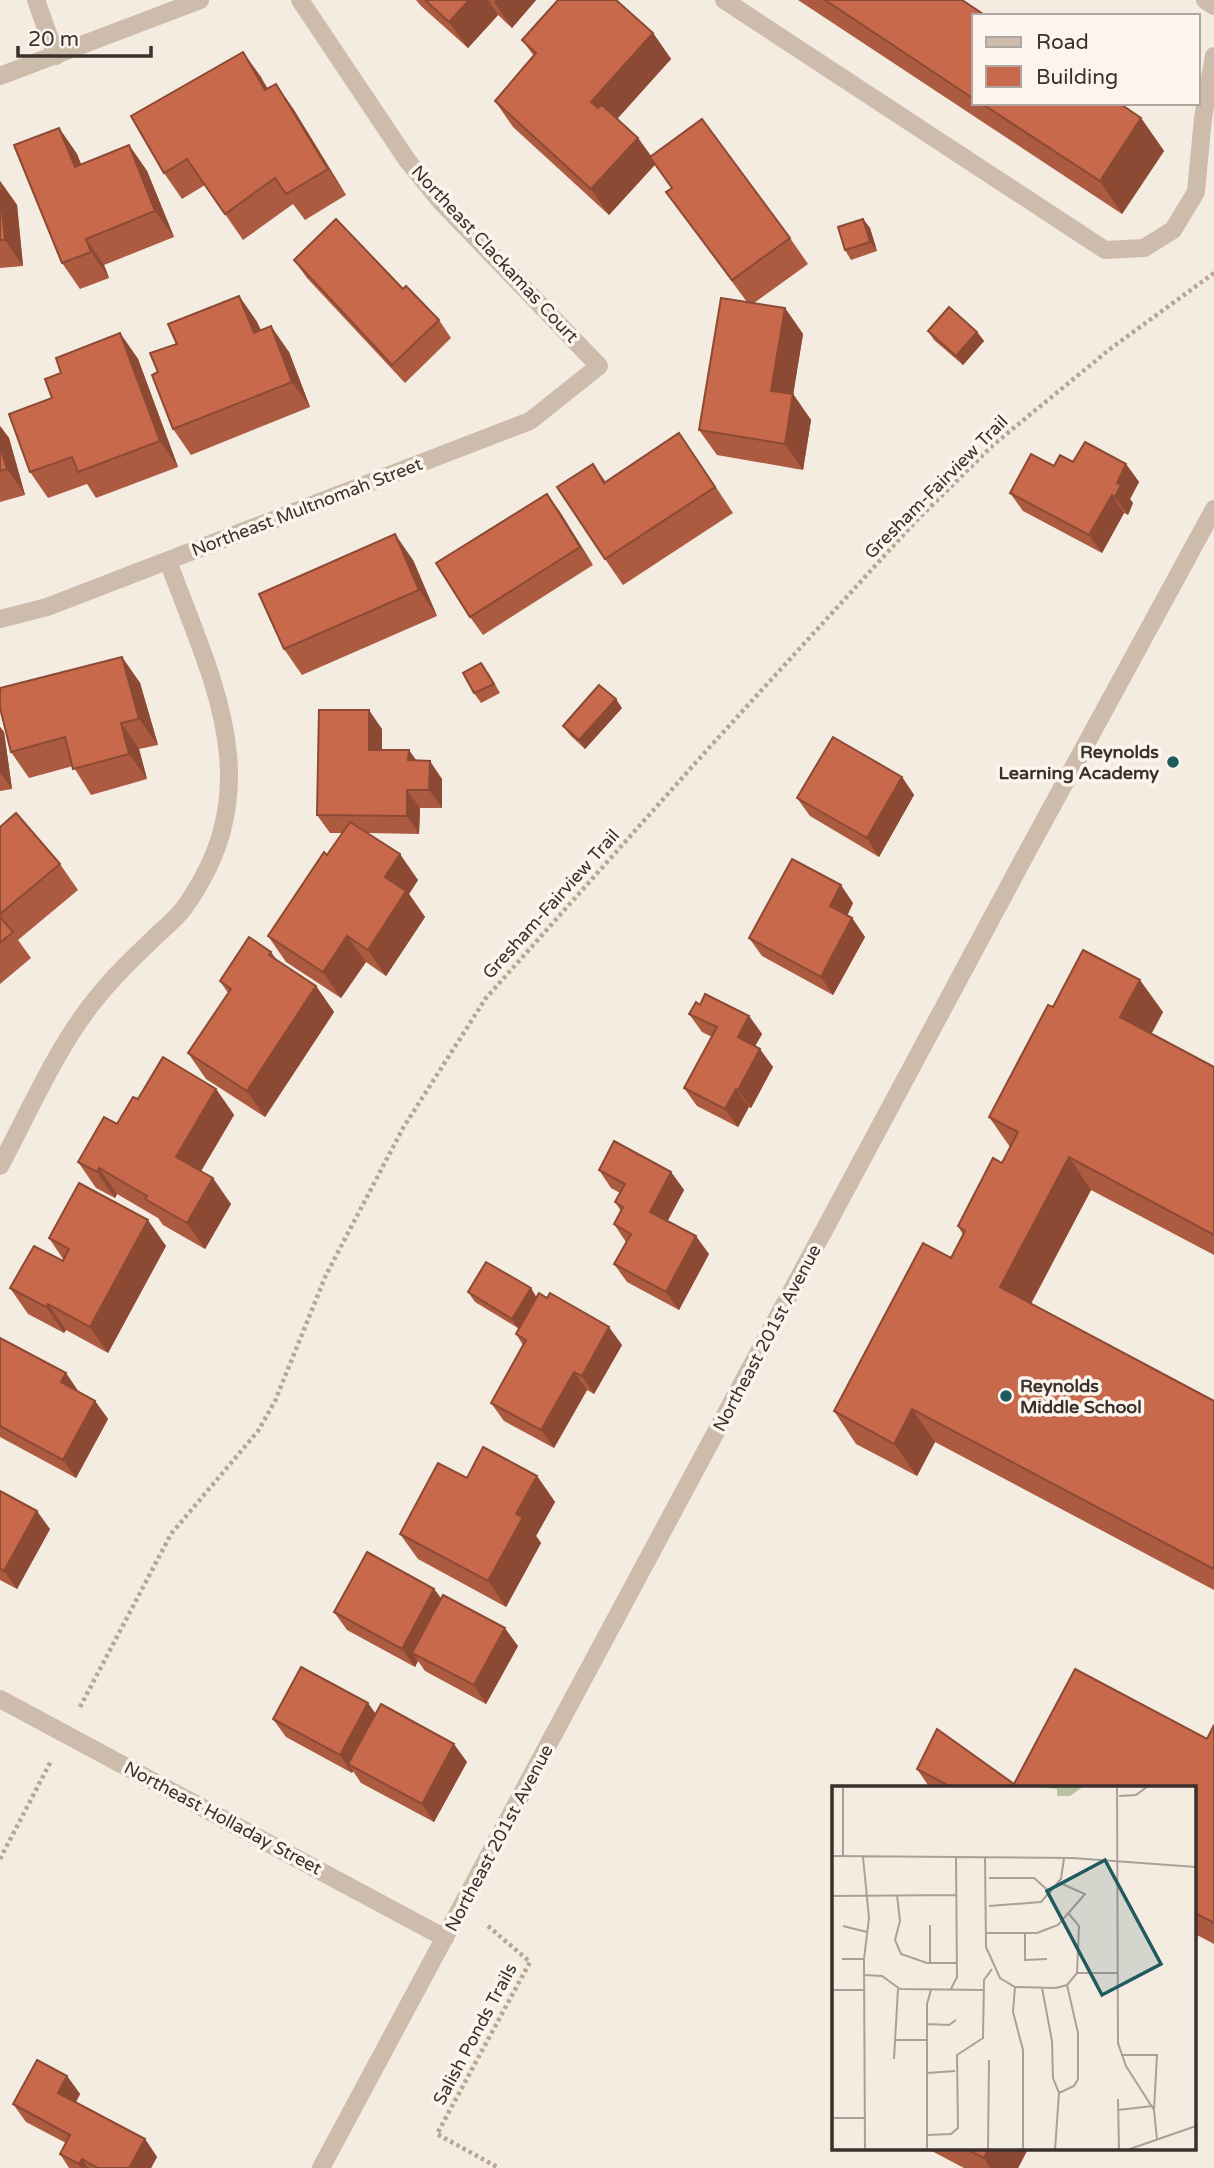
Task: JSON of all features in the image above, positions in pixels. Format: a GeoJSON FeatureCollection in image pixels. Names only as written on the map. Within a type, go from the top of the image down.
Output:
{"type":"FeatureCollection","features":[{"type":"Feature","properties":{"kind":"street"},"geometry":{"type":"LineString","coordinates":[[36,0],[56,56]]}},
{"type":"Feature","properties":{"kind":"street"},"geometry":{"type":"LineString","coordinates":[[0,76],[200,0]]}},
{"type":"Feature","properties":{"kind":"street","name":"Northeast Clackamas Court"},"geometry":{"type":"LineString","coordinates":[[300,0],[407,160],[441,202],[599,366]]}},
{"type":"Feature","properties":{"kind":"street"},"geometry":{"type":"LineString","coordinates":[[724,0],[1105,250],[1144,248],[1173,230],[1196,192],[1203,118],[1214,56]]}},
{"type":"Feature","properties":{"kind":"street"},"geometry":{"type":"LineString","coordinates":[[1205,0],[1214,6]]}},
{"type":"Feature","properties":{"kind":"street","name":"Northeast Multnomah Street"},"geometry":{"type":"LineString","coordinates":[[0,619],[47,607],[530,421],[599,366]]}},
{"type":"Feature","properties":{"kind":"street","name":"Northeast 201st Avenue"},"geometry":{"type":"LineString","coordinates":[[321,2168],[1214,509]]}},
{"type":"Feature","properties":{"kind":"street"},"geometry":{"type":"LineString","coordinates":[[0,1166],[59,1055],[93,1002],[121,970],[183,910],[205,874],[220,837],[230,787],[228,739],[218,697],[168,561]]}},
{"type":"Feature","properties":{"kind":"street","name":"Northeast Holladay Street"},"geometry":{"type":"LineString","coordinates":[[0,1699],[445,1938]]}},
{"type":"Feature","properties":{"kind":"path","name":"Gresham-Fairview Trail"},"geometry":{"type":"LineString","coordinates":[[88,1692],[170,1534],[258,1431],[275,1401],[326,1275],[403,1128],[486,998],[707,750],[916,522],[993,444],[1110,349],[1214,273]]}},
{"type":"Feature","properties":{"kind":"path"},"geometry":{"type":"LineString","coordinates":[[0,1859],[44,1773]]}},
{"type":"Feature","properties":{"kind":"path","name":"Salish Ponds Trails"},"geometry":{"type":"LineString","coordinates":[[464,1905],[530,1962],[437,2134],[499,2168]]}},
{"type":"Feature","properties":{"kind":"building"},"geometry":{"type":"Polygon","coordinates":[[[425,0],[469,0],[449,22],[425,0]]]}},
{"type":"Feature","properties":{"kind":"building"},"geometry":{"type":"Polygon","coordinates":[[[558,0],[616,0],[653,33],[591,102],[598,108],[602,105],[638,138],[591,189],[495,101],[536,53],[522,40],[558,0]]]}},
{"type":"Feature","properties":{"kind":"building"},"geometry":{"type":"Polygon","coordinates":[[[825,0],[962,0],[983,14],[972,14],[972,98],[825,0]]]}},
{"type":"Feature","properties":{"kind":"building"},"geometry":{"type":"Polygon","coordinates":[[[243,52],[265,90],[276,84],[328,169],[286,194],[275,178],[225,214],[187,159],[164,173],[131,116],[243,52]]]}},
{"type":"Feature","properties":{"kind":"building"},"geometry":{"type":"Polygon","coordinates":[[[984,105],[1122,105],[1141,118],[1100,181],[984,105]]]}},
{"type":"Feature","properties":{"kind":"building"},"geometry":{"type":"Polygon","coordinates":[[[702,119],[790,238],[732,280],[666,192],[672,188],[650,157],[702,119]]]}},
{"type":"Feature","properties":{"kind":"building"},"geometry":{"type":"Polygon","coordinates":[[[59,128],[75,167],[129,145],[155,211],[86,239],[91,252],[62,263],[14,145],[59,128]]]}},
{"type":"Feature","properties":{"kind":"building"},"geometry":{"type":"Polygon","coordinates":[[[0,190],[5,240],[0,240],[0,190]]]}},
{"type":"Feature","properties":{"kind":"building"},"geometry":{"type":"Polygon","coordinates":[[[336,219],[403,289],[406,286],[439,320],[392,365],[294,260],[336,219]]]}},
{"type":"Feature","properties":{"kind":"building"},"geometry":{"type":"Polygon","coordinates":[[[863,219],[870,242],[845,250],[838,227],[863,219]]]}},
{"type":"Feature","properties":{"kind":"building"},"geometry":{"type":"Polygon","coordinates":[[[239,296],[254,333],[271,326],[292,382],[173,429],[152,375],[158,372],[150,353],[177,344],[168,324],[239,296]]]}},
{"type":"Feature","properties":{"kind":"building"},"geometry":{"type":"Polygon","coordinates":[[[721,298],[785,308],[771,391],[793,394],[785,444],[699,430],[721,298]]]}},
{"type":"Feature","properties":{"kind":"building"},"geometry":{"type":"Polygon","coordinates":[[[949,307],[977,332],[956,356],[928,331],[949,307]]]}},
{"type":"Feature","properties":{"kind":"building"},"geometry":{"type":"Polygon","coordinates":[[[120,333],[160,441],[78,472],[72,457],[30,472],[9,414],[52,398],[45,379],[61,373],[56,358],[120,333]]]}},
{"type":"Feature","properties":{"kind":"building"},"geometry":{"type":"Polygon","coordinates":[[[679,433],[715,487],[605,559],[557,487],[593,464],[604,483],[679,433]]]}},
{"type":"Feature","properties":{"kind":"building"},"geometry":{"type":"Polygon","coordinates":[[[1085,442],[1126,464],[1117,483],[1121,485],[1115,497],[1112,495],[1089,535],[1010,493],[1031,454],[1054,466],[1060,455],[1073,462],[1085,442]]]}},
{"type":"Feature","properties":{"kind":"building"},"geometry":{"type":"Polygon","coordinates":[[[0,446],[7,469],[0,471],[0,446]]]}},
{"type":"Feature","properties":{"kind":"building"},"geometry":{"type":"Polygon","coordinates":[[[547,494],[580,547],[470,617],[436,563],[547,494]]]}},
{"type":"Feature","properties":{"kind":"building"},"geometry":{"type":"Polygon","coordinates":[[[395,534],[419,590],[284,649],[259,594],[395,534]]]}},
{"type":"Feature","properties":{"kind":"building"},"geometry":{"type":"Polygon","coordinates":[[[122,657],[139,719],[121,723],[129,754],[73,769],[65,737],[11,752],[0,708],[0,688],[122,657]]]}},
{"type":"Feature","properties":{"kind":"building"},"geometry":{"type":"Polygon","coordinates":[[[481,663],[494,684],[474,693],[463,673],[481,663]]]}},
{"type":"Feature","properties":{"kind":"building"},"geometry":{"type":"Polygon","coordinates":[[[599,685],[616,699],[579,740],[563,726],[599,685]]]}},
{"type":"Feature","properties":{"kind":"building"},"geometry":{"type":"Polygon","coordinates":[[[319,710],[369,710],[369,750],[409,750],[408,760],[430,761],[429,790],[407,790],[407,816],[317,815],[319,710]]]}},
{"type":"Feature","properties":{"kind":"building"},"geometry":{"type":"Polygon","coordinates":[[[833,737],[902,777],[867,838],[797,798],[833,737]]]}},
{"type":"Feature","properties":{"kind":"building"},"geometry":{"type":"Polygon","coordinates":[[[16,813],[60,864],[0,914],[0,827],[16,813]]]}},
{"type":"Feature","properties":{"kind":"building"},"geometry":{"type":"Polygon","coordinates":[[[350,822],[400,854],[385,877],[406,891],[368,950],[347,936],[323,972],[268,936],[324,852],[327,855],[350,822]]]}},
{"type":"Feature","properties":{"kind":"building"},"geometry":{"type":"Polygon","coordinates":[[[792,859],[841,885],[830,906],[852,918],[821,977],[749,938],[792,859]]]}},
{"type":"Feature","properties":{"kind":"building"},"geometry":{"type":"Polygon","coordinates":[[[0,917],[13,932],[0,943],[0,917]]]}},
{"type":"Feature","properties":{"kind":"building"},"geometry":{"type":"Polygon","coordinates":[[[249,937],[271,952],[269,955],[316,986],[247,1091],[188,1053],[231,989],[220,981],[249,937]]]}},
{"type":"Feature","properties":{"kind":"building"},"geometry":{"type":"Polygon","coordinates":[[[1083,950],[1140,980],[1120,1017],[1214,1067],[1214,1235],[1069,1157],[1000,1287],[1214,1401],[1214,1569],[912,1409],[894,1444],[834,1411],[923,1243],[951,1258],[965,1231],[958,1226],[993,1158],[1002,1163],[1018,1132],[989,1117],[1048,1005],[1053,1007],[1083,950]]]}},
{"type":"Feature","properties":{"kind":"building"},"geometry":{"type":"Polygon","coordinates":[[[705,994],[749,1016],[738,1037],[760,1049],[725,1109],[684,1088],[717,1027],[689,1014],[696,1002],[700,1005],[705,994]]]}},
{"type":"Feature","properties":{"kind":"building"},"geometry":{"type":"Polygon","coordinates":[[[163,1057],[216,1089],[176,1157],[213,1178],[187,1223],[99,1168],[97,1172],[78,1162],[104,1117],[117,1124],[133,1097],[138,1099],[163,1057]]]}},
{"type":"Feature","properties":{"kind":"building"},"geometry":{"type":"Polygon","coordinates":[[[614,1141],[671,1172],[650,1212],[696,1236],[666,1292],[614,1264],[631,1234],[614,1224],[623,1207],[615,1202],[625,1184],[599,1170],[614,1141]]]}},
{"type":"Feature","properties":{"kind":"building"},"geometry":{"type":"Polygon","coordinates":[[[79,1183],[148,1220],[90,1327],[48,1304],[46,1307],[10,1288],[34,1246],[63,1261],[69,1249],[49,1238],[79,1183]]]}},
{"type":"Feature","properties":{"kind":"building"},"geometry":{"type":"Polygon","coordinates":[[[486,1262],[531,1288],[512,1319],[468,1292],[486,1262]]]}},
{"type":"Feature","properties":{"kind":"building"},"geometry":{"type":"Polygon","coordinates":[[[539,1293],[547,1298],[550,1293],[609,1327],[582,1376],[574,1372],[541,1430],[491,1403],[526,1340],[516,1334],[539,1293]]]}},
{"type":"Feature","properties":{"kind":"building"},"geometry":{"type":"Polygon","coordinates":[[[0,1338],[66,1373],[61,1382],[95,1401],[63,1460],[0,1426],[0,1338]]]}},
{"type":"Feature","properties":{"kind":"building"},"geometry":{"type":"Polygon","coordinates":[[[483,1447],[537,1476],[516,1514],[523,1517],[488,1581],[400,1534],[438,1463],[467,1478],[483,1447]]]}},
{"type":"Feature","properties":{"kind":"building"},"geometry":{"type":"Polygon","coordinates":[[[0,1491],[37,1511],[4,1571],[0,1568],[0,1491]]]}},
{"type":"Feature","properties":{"kind":"building"},"geometry":{"type":"Polygon","coordinates":[[[367,1552],[434,1589],[402,1649],[334,1612],[367,1552]]]}},
{"type":"Feature","properties":{"kind":"building"},"geometry":{"type":"Polygon","coordinates":[[[443,1595],[505,1628],[474,1685],[412,1653],[443,1595]]]}},
{"type":"Feature","properties":{"kind":"building"},"geometry":{"type":"Polygon","coordinates":[[[301,1667],[368,1703],[340,1755],[273,1719],[301,1667]]]}},
{"type":"Feature","properties":{"kind":"building"},"geometry":{"type":"Polygon","coordinates":[[[1075,1669],[1207,1739],[1214,1725],[1214,1923],[1196,1914],[1196,1786],[949,1786],[917,1769],[937,1729],[1014,1784],[1075,1669]]]}},
{"type":"Feature","properties":{"kind":"building"},"geometry":{"type":"Polygon","coordinates":[[[381,1704],[454,1744],[422,1804],[348,1764],[381,1704]]]}},
{"type":"Feature","properties":{"kind":"building"},"geometry":{"type":"Polygon","coordinates":[[[37,2060],[67,2076],[58,2093],[145,2139],[129,2168],[98,2168],[82,2159],[79,2164],[60,2154],[70,2135],[13,2104],[37,2060]]]}},
{"type":"Feature","properties":{"kind":"building"},"geometry":{"type":"Polygon","coordinates":[[[968,2150],[988,2150],[984,2158],[968,2150]]]}},
{"type":"Feature","properties":{"kind":"place","name":"Reynolds Learning Academy"},"geometry":{"type":"Point","coordinates":[1173,762]}},
{"type":"Feature","properties":{"kind":"place","name":"Reynolds Middle School"},"geometry":{"type":"Point","coordinates":[1006,1396]}}]}
